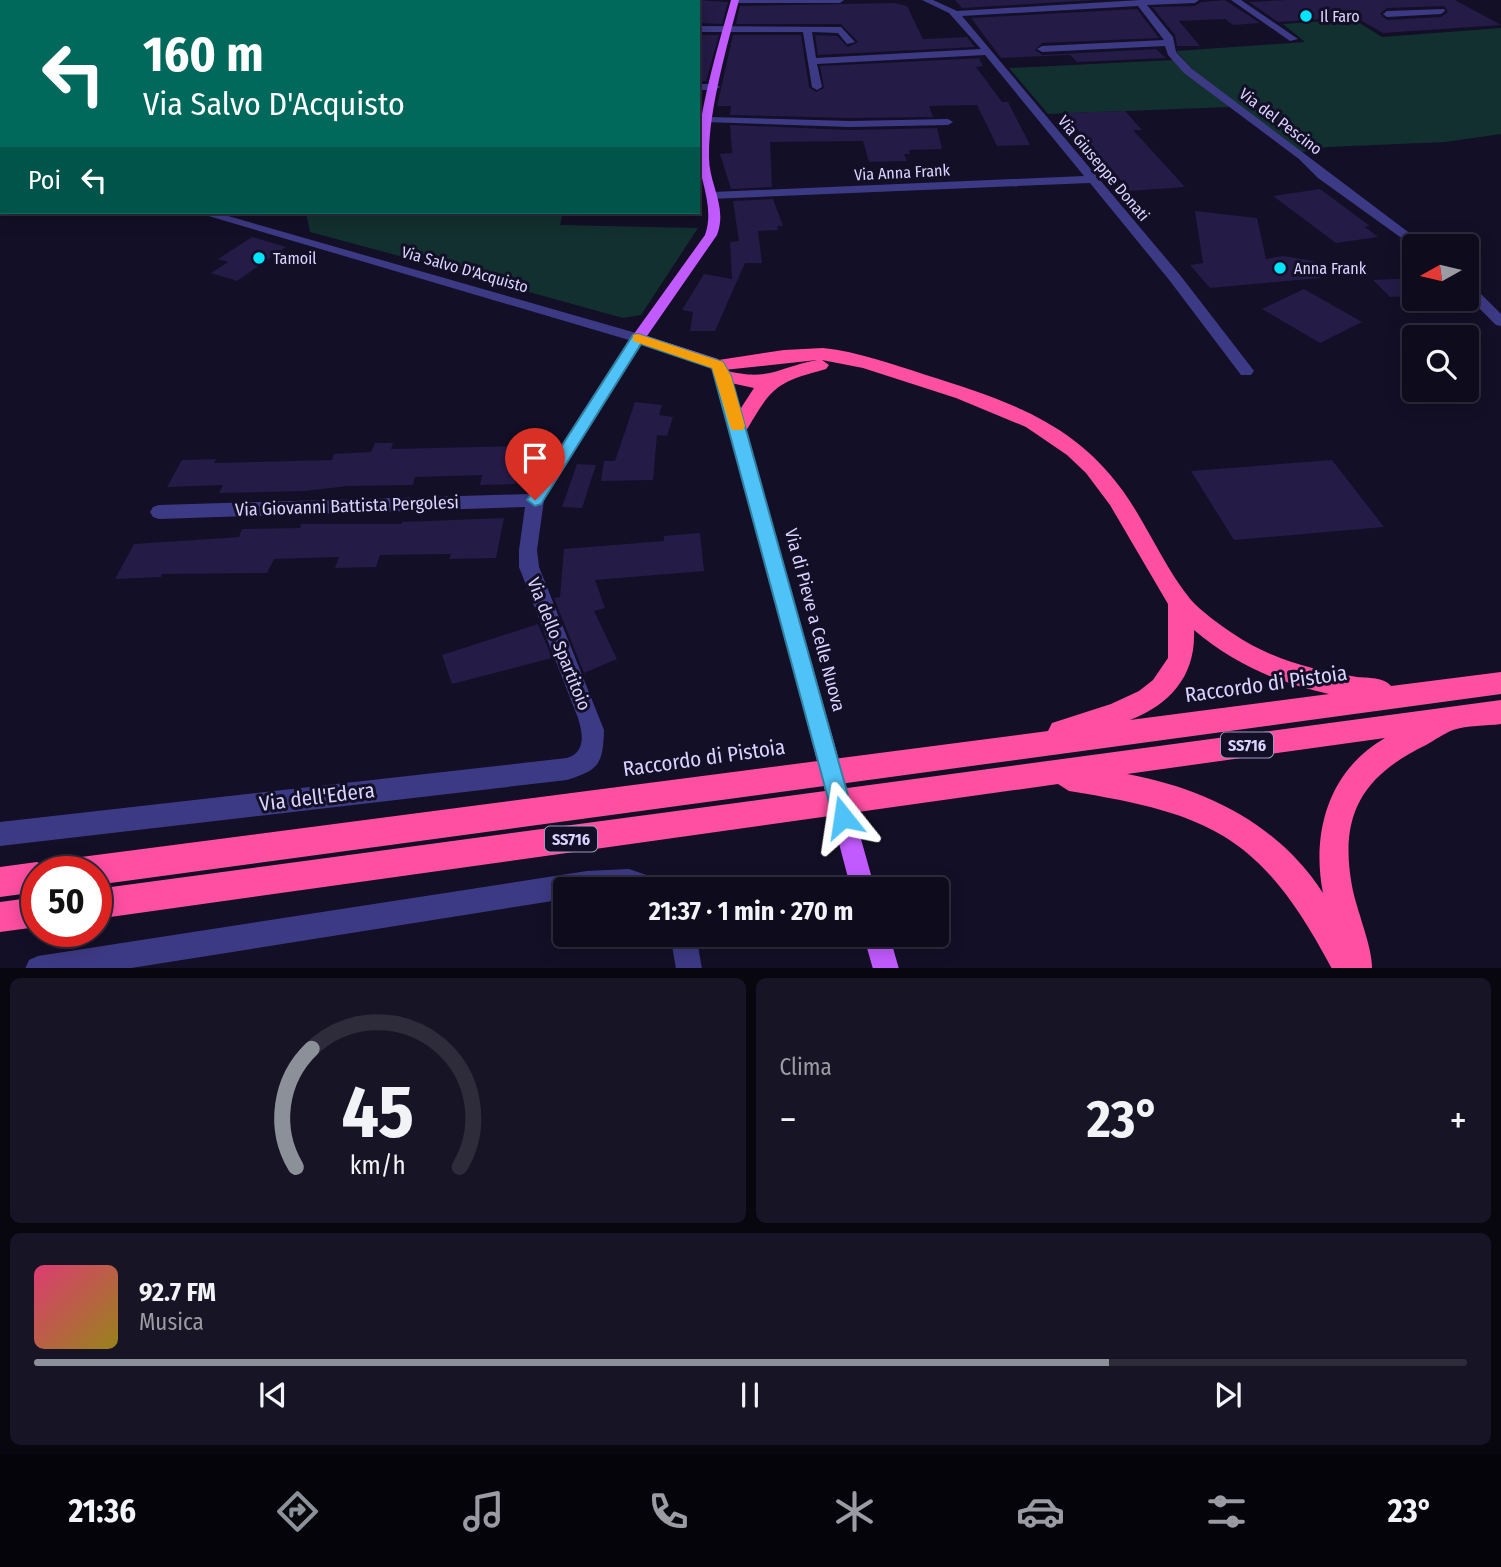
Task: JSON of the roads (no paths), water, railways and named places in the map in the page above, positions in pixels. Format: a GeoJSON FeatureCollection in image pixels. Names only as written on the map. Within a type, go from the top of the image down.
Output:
{"type":"FeatureCollection","features":[{"type":"Feature","properties":{"kind":"highway"},"geometry":{"type":"LineString","coordinates":[[721,370],[815,354],[861,362],[993,404],[1036,422],[1065,442],[1093,467],[1113,491],[1180,604],[1224,642],[1274,670],[1348,687],[1411,694]]}},
{"type":"Feature","properties":{"kind":"highway"},"geometry":{"type":"LineString","coordinates":[[721,370],[747,382],[770,382],[813,366],[861,362]]}},
{"type":"Feature","properties":{"kind":"highway"},"geometry":{"type":"LineString","coordinates":[[738,428],[752,399],[770,382]]}},
{"type":"Feature","properties":{"kind":"highway"},"geometry":{"type":"LineString","coordinates":[[1021,746],[1136,705],[1159,691],[1175,673],[1180,656],[1180,604]]}},
{"type":"Feature","properties":{"kind":"highway","name":"Raccordo di Pistoia"},"geometry":{"type":"LineString","coordinates":[[112,868],[1501,683]]}},
{"type":"Feature","properties":{"kind":"highway","name":"SS716"},"geometry":{"type":"LineString","coordinates":[[112,902],[1501,712]]}},
{"type":"Feature","properties":{"kind":"highway"},"geometry":{"type":"LineString","coordinates":[[1358,968],[1337,890],[1331,852],[1341,806],[1364,770],[1376,758],[1449,720]]}},
{"type":"Feature","properties":{"kind":"highway"},"geometry":{"type":"LineString","coordinates":[[1046,775],[1172,797],[1212,811],[1231,822],[1267,849],[1297,881],[1350,968]]}},
{"type":"Feature","properties":{"kind":"highway"},"geometry":{"type":"LineString","coordinates":[[0,882],[21,879]]}},
{"type":"Feature","properties":{"kind":"highway"},"geometry":{"type":"LineString","coordinates":[[0,917],[21,914]]}},
{"type":"Feature","properties":{"kind":"main road","name":"Via dello Spartitoio"},"geometry":{"type":"LineString","coordinates":[[638,338],[711,235],[717,217],[701,161],[702,135],[709,120],[735,0]]}},
{"type":"Feature","properties":{"kind":"main road","name":"Via Salvo D'Acquisto"},"geometry":{"type":"LineString","coordinates":[[638,338],[721,370]]}},
{"type":"Feature","properties":{"kind":"main road","name":"Via di Pieve a Celle Nuova"},"geometry":{"type":"LineString","coordinates":[[721,370],[860,877]]}},
{"type":"Feature","properties":{"kind":"main road"},"geometry":{"type":"LineString","coordinates":[[880,947],[886,968]]}},
{"type":"Feature","properties":{"kind":"street"},"geometry":{"type":"LineString","coordinates":[[735,0],[839,0]]}},
{"type":"Feature","properties":{"kind":"street","name":"Via Giuseppe Donati"},"geometry":{"type":"LineString","coordinates":[[926,0],[956,14],[1182,286],[1246,371]]}},
{"type":"Feature","properties":{"kind":"street"},"geometry":{"type":"LineString","coordinates":[[1032,0],[1041,9]]}},
{"type":"Feature","properties":{"kind":"street"},"geometry":{"type":"LineString","coordinates":[[956,14],[1195,0]]}},
{"type":"Feature","properties":{"kind":"street"},"geometry":{"type":"LineString","coordinates":[[1234,0],[1293,39]]}},
{"type":"Feature","properties":{"kind":"street"},"geometry":{"type":"LineString","coordinates":[[1390,0],[1414,13]]}},
{"type":"Feature","properties":{"kind":"street","name":"Via del Pescino"},"geometry":{"type":"LineString","coordinates":[[1140,3],[1168,37],[1176,58],[1205,85],[1404,234]]}},
{"type":"Feature","properties":{"kind":"street"},"geometry":{"type":"LineString","coordinates":[[1387,14],[1441,11]]}},
{"type":"Feature","properties":{"kind":"street"},"geometry":{"type":"LineString","coordinates":[[700,29],[841,30],[850,42]]}},
{"type":"Feature","properties":{"kind":"street"},"geometry":{"type":"LineString","coordinates":[[807,29],[817,87]]}},
{"type":"Feature","properties":{"kind":"street"},"geometry":{"type":"LineString","coordinates":[[1042,49],[1169,43]]}},
{"type":"Feature","properties":{"kind":"street"},"geometry":{"type":"LineString","coordinates":[[812,61],[987,52]]}},
{"type":"Feature","properties":{"kind":"street"},"geometry":{"type":"LineString","coordinates":[[700,87],[715,87]]}},
{"type":"Feature","properties":{"kind":"street"},"geometry":{"type":"LineString","coordinates":[[709,120],[850,124],[948,122]]}},
{"type":"Feature","properties":{"kind":"street","name":"Via Anna Frank"},"geometry":{"type":"LineString","coordinates":[[713,196],[1092,179]]}},
{"type":"Feature","properties":{"kind":"street","name":"Via Salvo D'Acquisto"},"geometry":{"type":"LineString","coordinates":[[208,214],[638,338]]}},
{"type":"Feature","properties":{"kind":"street"},"geometry":{"type":"LineString","coordinates":[[1479,300],[1501,322]]}},
{"type":"Feature","properties":{"kind":"street","name":"Via dello Spartitoio"},"geometry":{"type":"LineString","coordinates":[[589,718],[528,567],[535,500],[638,338]]}},
{"type":"Feature","properties":{"kind":"street","name":"Via Giovanni Battista Pergolesi"},"geometry":{"type":"LineString","coordinates":[[159,512],[535,500]]}},
{"type":"Feature","properties":{"kind":"street","name":"Via dell'Edera"},"geometry":{"type":"LineString","coordinates":[[0,834],[567,769],[583,764],[592,754],[593,730],[589,718]]}},
{"type":"Feature","properties":{"kind":"street"},"geometry":{"type":"LineString","coordinates":[[38,968],[553,888]]}},
{"type":"Feature","properties":{"kind":"street"},"geometry":{"type":"LineString","coordinates":[[685,947],[689,968]]}},
{"type":"Feature","properties":{"kind":"place","name":"Il Faro"},"geometry":{"type":"Point","coordinates":[1306,16]}},
{"type":"Feature","properties":{"kind":"place","name":"Tamoil"},"geometry":{"type":"Point","coordinates":[259,258]}},
{"type":"Feature","properties":{"kind":"place","name":"Anna Frank"},"geometry":{"type":"Point","coordinates":[1280,268]}}]}
